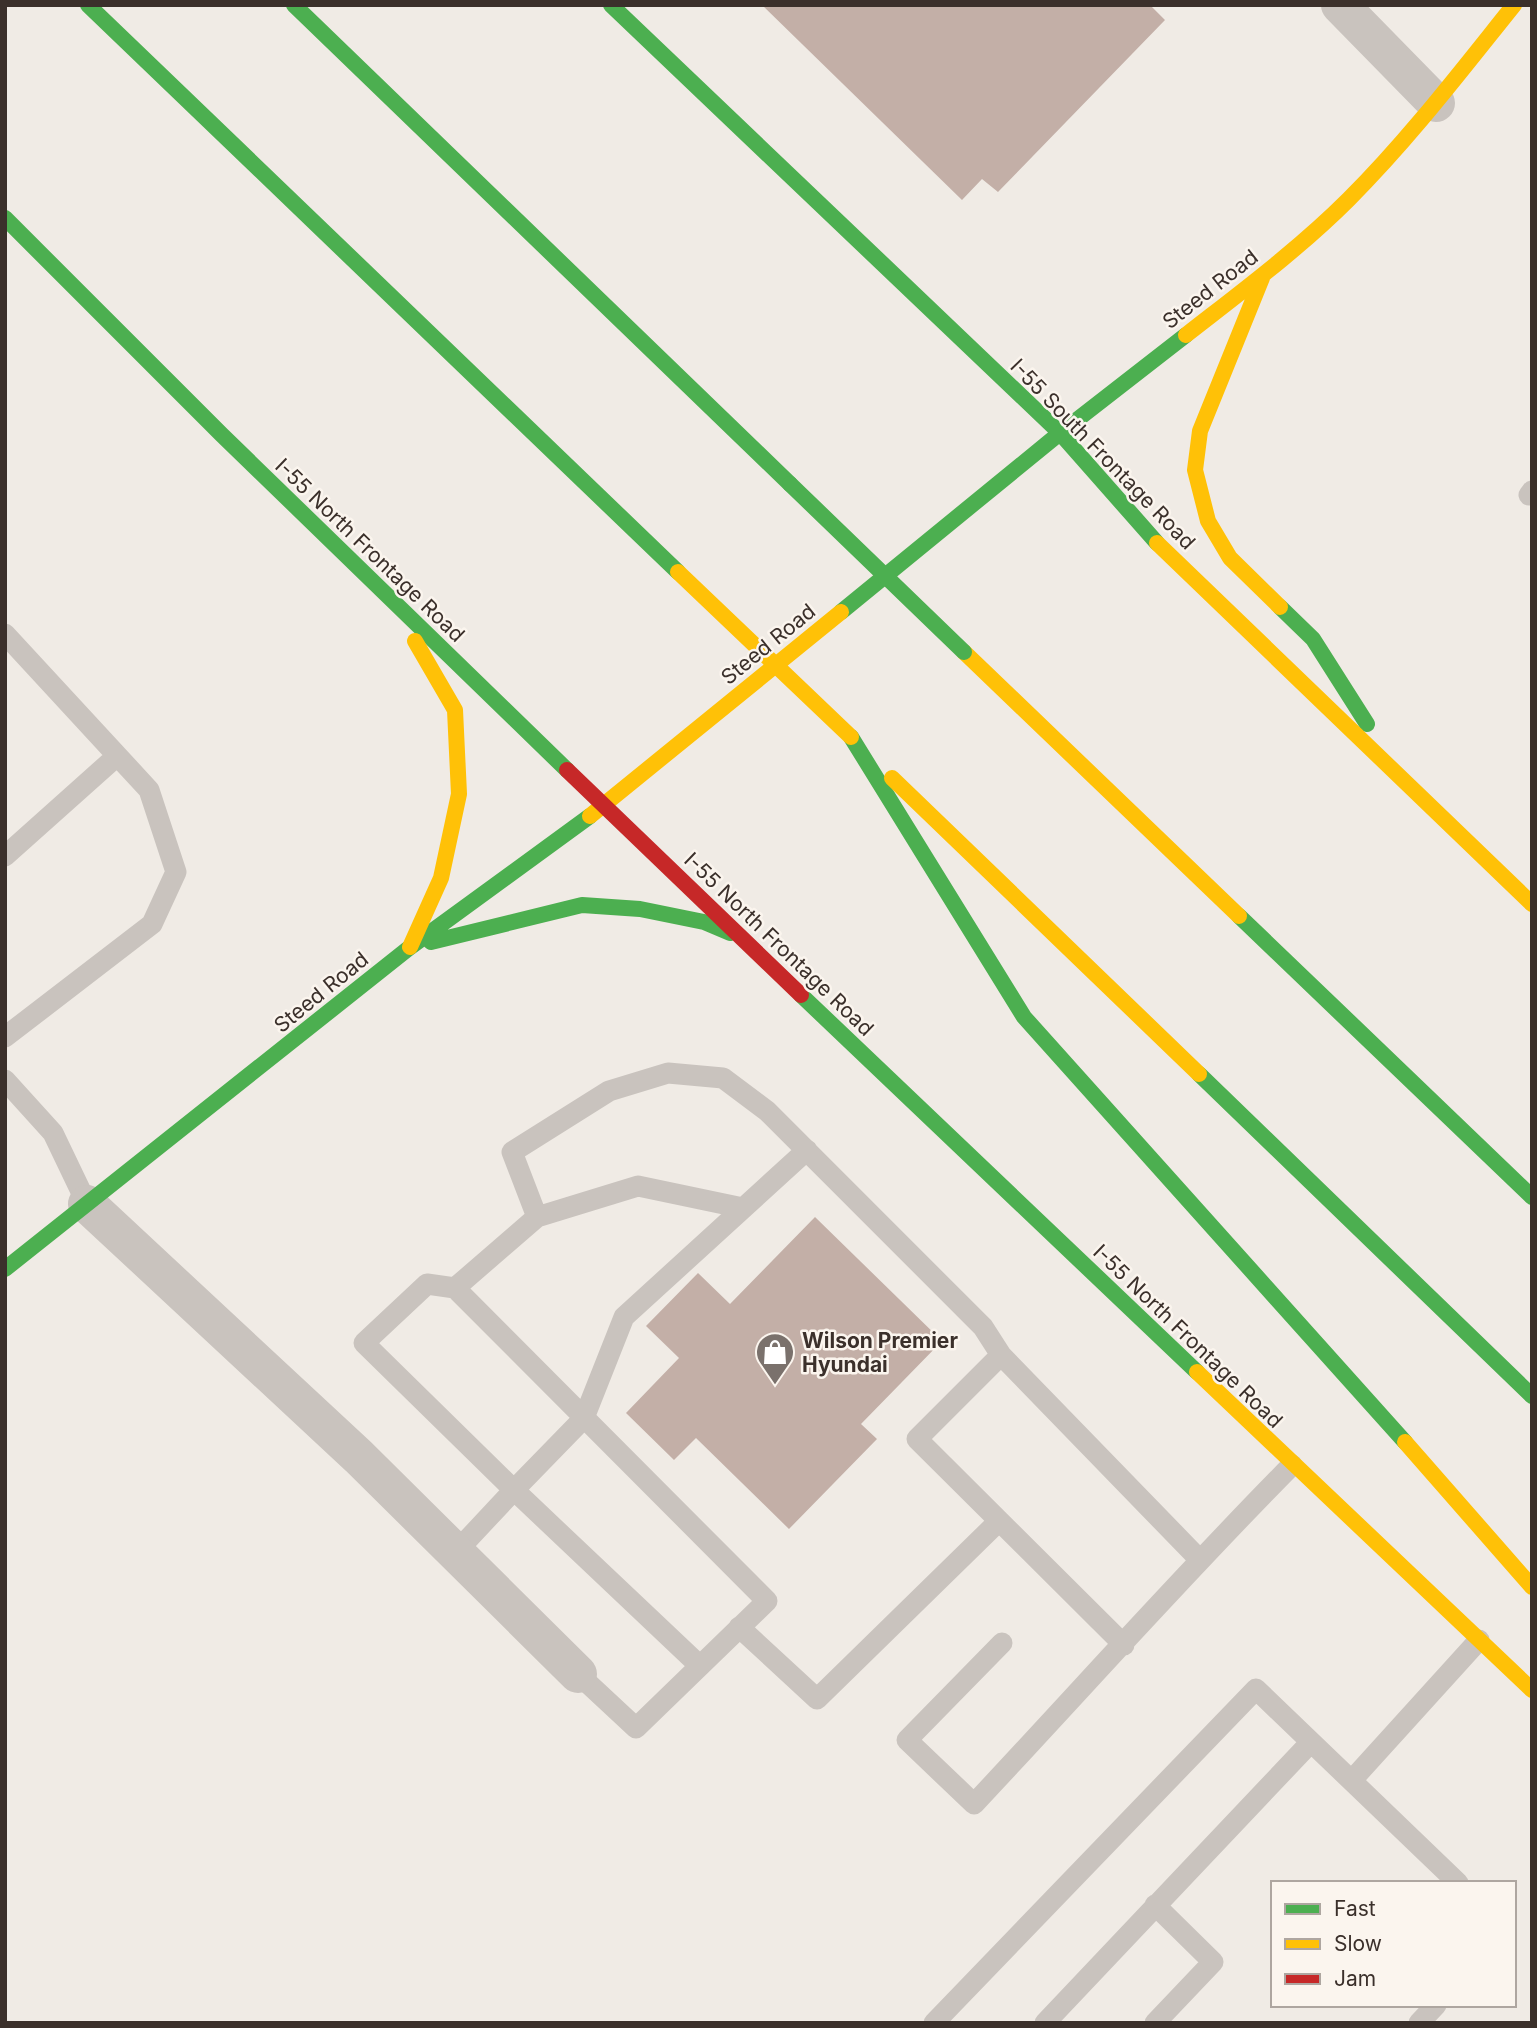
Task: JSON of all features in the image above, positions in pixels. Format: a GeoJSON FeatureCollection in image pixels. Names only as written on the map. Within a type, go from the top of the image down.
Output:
{"type":"FeatureCollection","features":[{"type":"Feature","properties":{"kind":"main road"},"geometry":{"type":"LineString","coordinates":[[88,5],[1532,1396]]}},
{"type":"Feature","properties":{"kind":"main road"},"geometry":{"type":"LineString","coordinates":[[294,5],[1532,1197]]}},
{"type":"Feature","properties":{"kind":"main road","name":"I-55 South Frontage Road"},"geometry":{"type":"LineString","coordinates":[[611,5],[1060,433],[1142,529],[1532,904]]}},
{"type":"Feature","properties":{"kind":"main road","name":"Steed Road"},"geometry":{"type":"LineString","coordinates":[[5,1269],[409,948],[605,805],[1060,433],[1262,276],[1348,200],[1436,103],[1514,5]]}},
{"type":"Feature","properties":{"kind":"main road","name":"I-55 North Frontage Road"},"geometry":{"type":"LineString","coordinates":[[5,218],[392,601],[740,937],[1292,1465],[1532,1690]]}},
{"type":"Feature","properties":{"kind":"main road"},"geometry":{"type":"LineString","coordinates":[[1262,276],[1200,431],[1195,470],[1208,522],[1230,558],[1313,639],[1398,773]]}},
{"type":"Feature","properties":{"kind":"main road"},"geometry":{"type":"LineString","coordinates":[[392,601],[455,710],[459,794],[441,877],[409,948]]}},
{"type":"Feature","properties":{"kind":"main road"},"geometry":{"type":"LineString","coordinates":[[850,737],[1024,1017],[1309,1333],[1532,1587]]}},
{"type":"Feature","properties":{"kind":"main road"},"geometry":{"type":"LineString","coordinates":[[409,948],[582,905],[640,909],[704,922],[740,937]]}},
{"type":"Feature","properties":{"kind":"street"},"geometry":{"type":"LineString","coordinates":[[1340,5],[1436,103]]}},
{"type":"Feature","properties":{"kind":"street"},"geometry":{"type":"LineString","coordinates":[[87,1204],[359,1457],[578,1674]]}},
{"type":"Feature","properties":{"kind":"lane"},"geometry":{"type":"LineString","coordinates":[[5,634],[149,790],[176,872],[152,924],[5,1037]]}},
{"type":"Feature","properties":{"kind":"lane"},"geometry":{"type":"LineString","coordinates":[[5,856],[117,756]]}},
{"type":"Feature","properties":{"kind":"lane"},"geometry":{"type":"LineString","coordinates":[[537,1217],[512,1152],[609,1091],[668,1073],[723,1078],[767,1111],[983,1326],[1001,1355],[1199,1559]]}},
{"type":"Feature","properties":{"kind":"lane"},"geometry":{"type":"LineString","coordinates":[[5,1080],[53,1133],[87,1204]]}},
{"type":"Feature","properties":{"kind":"lane"},"geometry":{"type":"LineString","coordinates":[[455,1553],[584,1418],[624,1317],[807,1150]]}},
{"type":"Feature","properties":{"kind":"lane"},"geometry":{"type":"LineString","coordinates":[[455,1288],[537,1217],[638,1185],[743,1208]]}},
{"type":"Feature","properties":{"kind":"lane"},"geometry":{"type":"LineString","coordinates":[[578,1674],[636,1728],[700,1666],[739,1627],[767,1601],[455,1288],[427,1284],[364,1343],[700,1666]]}},
{"type":"Feature","properties":{"kind":"lane"},"geometry":{"type":"LineString","coordinates":[[1001,1355],[917,1439],[1124,1645]]}},
{"type":"Feature","properties":{"kind":"lane"},"geometry":{"type":"LineString","coordinates":[[1002,1643],[907,1740],[974,1804],[1124,1645],[1199,1559],[1292,1465]]}},
{"type":"Feature","properties":{"kind":"lane"},"geometry":{"type":"LineString","coordinates":[[739,1627],[817,1699],[999,1521]]}},
{"type":"Feature","properties":{"kind":"lane"},"geometry":{"type":"LineString","coordinates":[[1352,1780],[1479,1640]]}},
{"type":"Feature","properties":{"kind":"lane"},"geometry":{"type":"LineString","coordinates":[[934,2023],[1256,1689],[1456,1881]]}},
{"type":"Feature","properties":{"kind":"lane"},"geometry":{"type":"LineString","coordinates":[[1045,2023],[1311,1742]]}},
{"type":"Feature","properties":{"kind":"lane"},"geometry":{"type":"LineString","coordinates":[[1154,2023],[1213,1962],[1155,1905]]}},
{"type":"Feature","properties":{"kind":"lane"},"geometry":{"type":"LineString","coordinates":[[1419,2023],[1434,2007]]}},
{"type":"Feature","properties":{"kind":"building"},"geometry":{"type":"Polygon","coordinates":[[[762,5],[1150,5],[1165,20],[998,192],[982,179],[962,200],[762,5]]]}},
{"type":"Feature","properties":{"kind":"building","name":"Wilson Premier Hyundai"},"geometry":{"type":"Polygon","coordinates":[[[815,1217],[942,1341],[861,1424],[877,1439],[789,1529],[696,1438],[674,1460],[626,1413],[679,1358],[646,1326],[698,1273],[730,1304],[815,1217]]]}},
{"type":"Feature","properties":{"kind":"traffic: fast"},"geometry":{"type":"LineString","coordinates":[[88,5],[678,572]]}},
{"type":"Feature","properties":{"kind":"traffic: fast"},"geometry":{"type":"LineString","coordinates":[[294,5],[790,484]]}},
{"type":"Feature","properties":{"kind":"traffic: fast"},"geometry":{"type":"LineString","coordinates":[[611,5],[1060,433],[1157,543]]}},
{"type":"Feature","properties":{"kind":"traffic: fast"},"geometry":{"type":"LineString","coordinates":[[5,218],[222,435],[567,770]]}},
{"type":"Feature","properties":{"kind":"traffic: fast"},"geometry":{"type":"LineString","coordinates":[[841,612],[1060,433],[1186,335]]}},
{"type":"Feature","properties":{"kind":"traffic: fast"},"geometry":{"type":"LineString","coordinates":[[790,484],[964,652]]}},
{"type":"Feature","properties":{"kind":"traffic: fast"},"geometry":{"type":"LineString","coordinates":[[1280,607],[1313,639],[1367,724]]}},
{"type":"Feature","properties":{"kind":"traffic: fast"},"geometry":{"type":"LineString","coordinates":[[851,737],[1024,1017],[1405,1442]]}},
{"type":"Feature","properties":{"kind":"traffic: fast"},"geometry":{"type":"LineString","coordinates":[[5,1269],[409,948],[590,816]]}},
{"type":"Feature","properties":{"kind":"traffic: fast"},"geometry":{"type":"LineString","coordinates":[[431,942],[582,905],[640,909],[704,922],[730,933]]}},
{"type":"Feature","properties":{"kind":"traffic: fast"},"geometry":{"type":"LineString","coordinates":[[1239,916],[1532,1197]]}},
{"type":"Feature","properties":{"kind":"traffic: fast"},"geometry":{"type":"LineString","coordinates":[[801,995],[1197,1372]]}},
{"type":"Feature","properties":{"kind":"traffic: fast"},"geometry":{"type":"LineString","coordinates":[[1199,1074],[1532,1396]]}},
{"type":"Feature","properties":{"kind":"traffic: slow"},"geometry":{"type":"LineString","coordinates":[[1186,335],[1290,253],[1349,199],[1414,129],[1514,5]]}},
{"type":"Feature","properties":{"kind":"traffic: slow"},"geometry":{"type":"LineString","coordinates":[[1262,278],[1200,431],[1195,470],[1208,521],[1230,558],[1280,607]]}},
{"type":"Feature","properties":{"kind":"traffic: slow"},"geometry":{"type":"LineString","coordinates":[[1157,543],[1532,904]]}},
{"type":"Feature","properties":{"kind":"traffic: slow"},"geometry":{"type":"LineString","coordinates":[[678,572],[851,737]]}},
{"type":"Feature","properties":{"kind":"traffic: slow"},"geometry":{"type":"LineString","coordinates":[[590,816],[841,612]]}},
{"type":"Feature","properties":{"kind":"traffic: slow"},"geometry":{"type":"LineString","coordinates":[[410,947],[441,878],[459,794],[455,710],[415,641]]}},
{"type":"Feature","properties":{"kind":"traffic: slow"},"geometry":{"type":"LineString","coordinates":[[964,652],[1239,916]]}},
{"type":"Feature","properties":{"kind":"traffic: slow"},"geometry":{"type":"LineString","coordinates":[[892,778],[1199,1074]]}},
{"type":"Feature","properties":{"kind":"traffic: slow"},"geometry":{"type":"LineString","coordinates":[[1197,1372],[1532,1690]]}},
{"type":"Feature","properties":{"kind":"traffic: slow"},"geometry":{"type":"LineString","coordinates":[[1405,1442],[1532,1587]]}},
{"type":"Feature","properties":{"kind":"traffic: jam"},"geometry":{"type":"LineString","coordinates":[[567,770],[801,995]]}},
{"type":"Feature","properties":{"kind":"place","name":"Wilson Premier Hyundai"},"geometry":{"type":"Point","coordinates":[775,1386]}}]}
